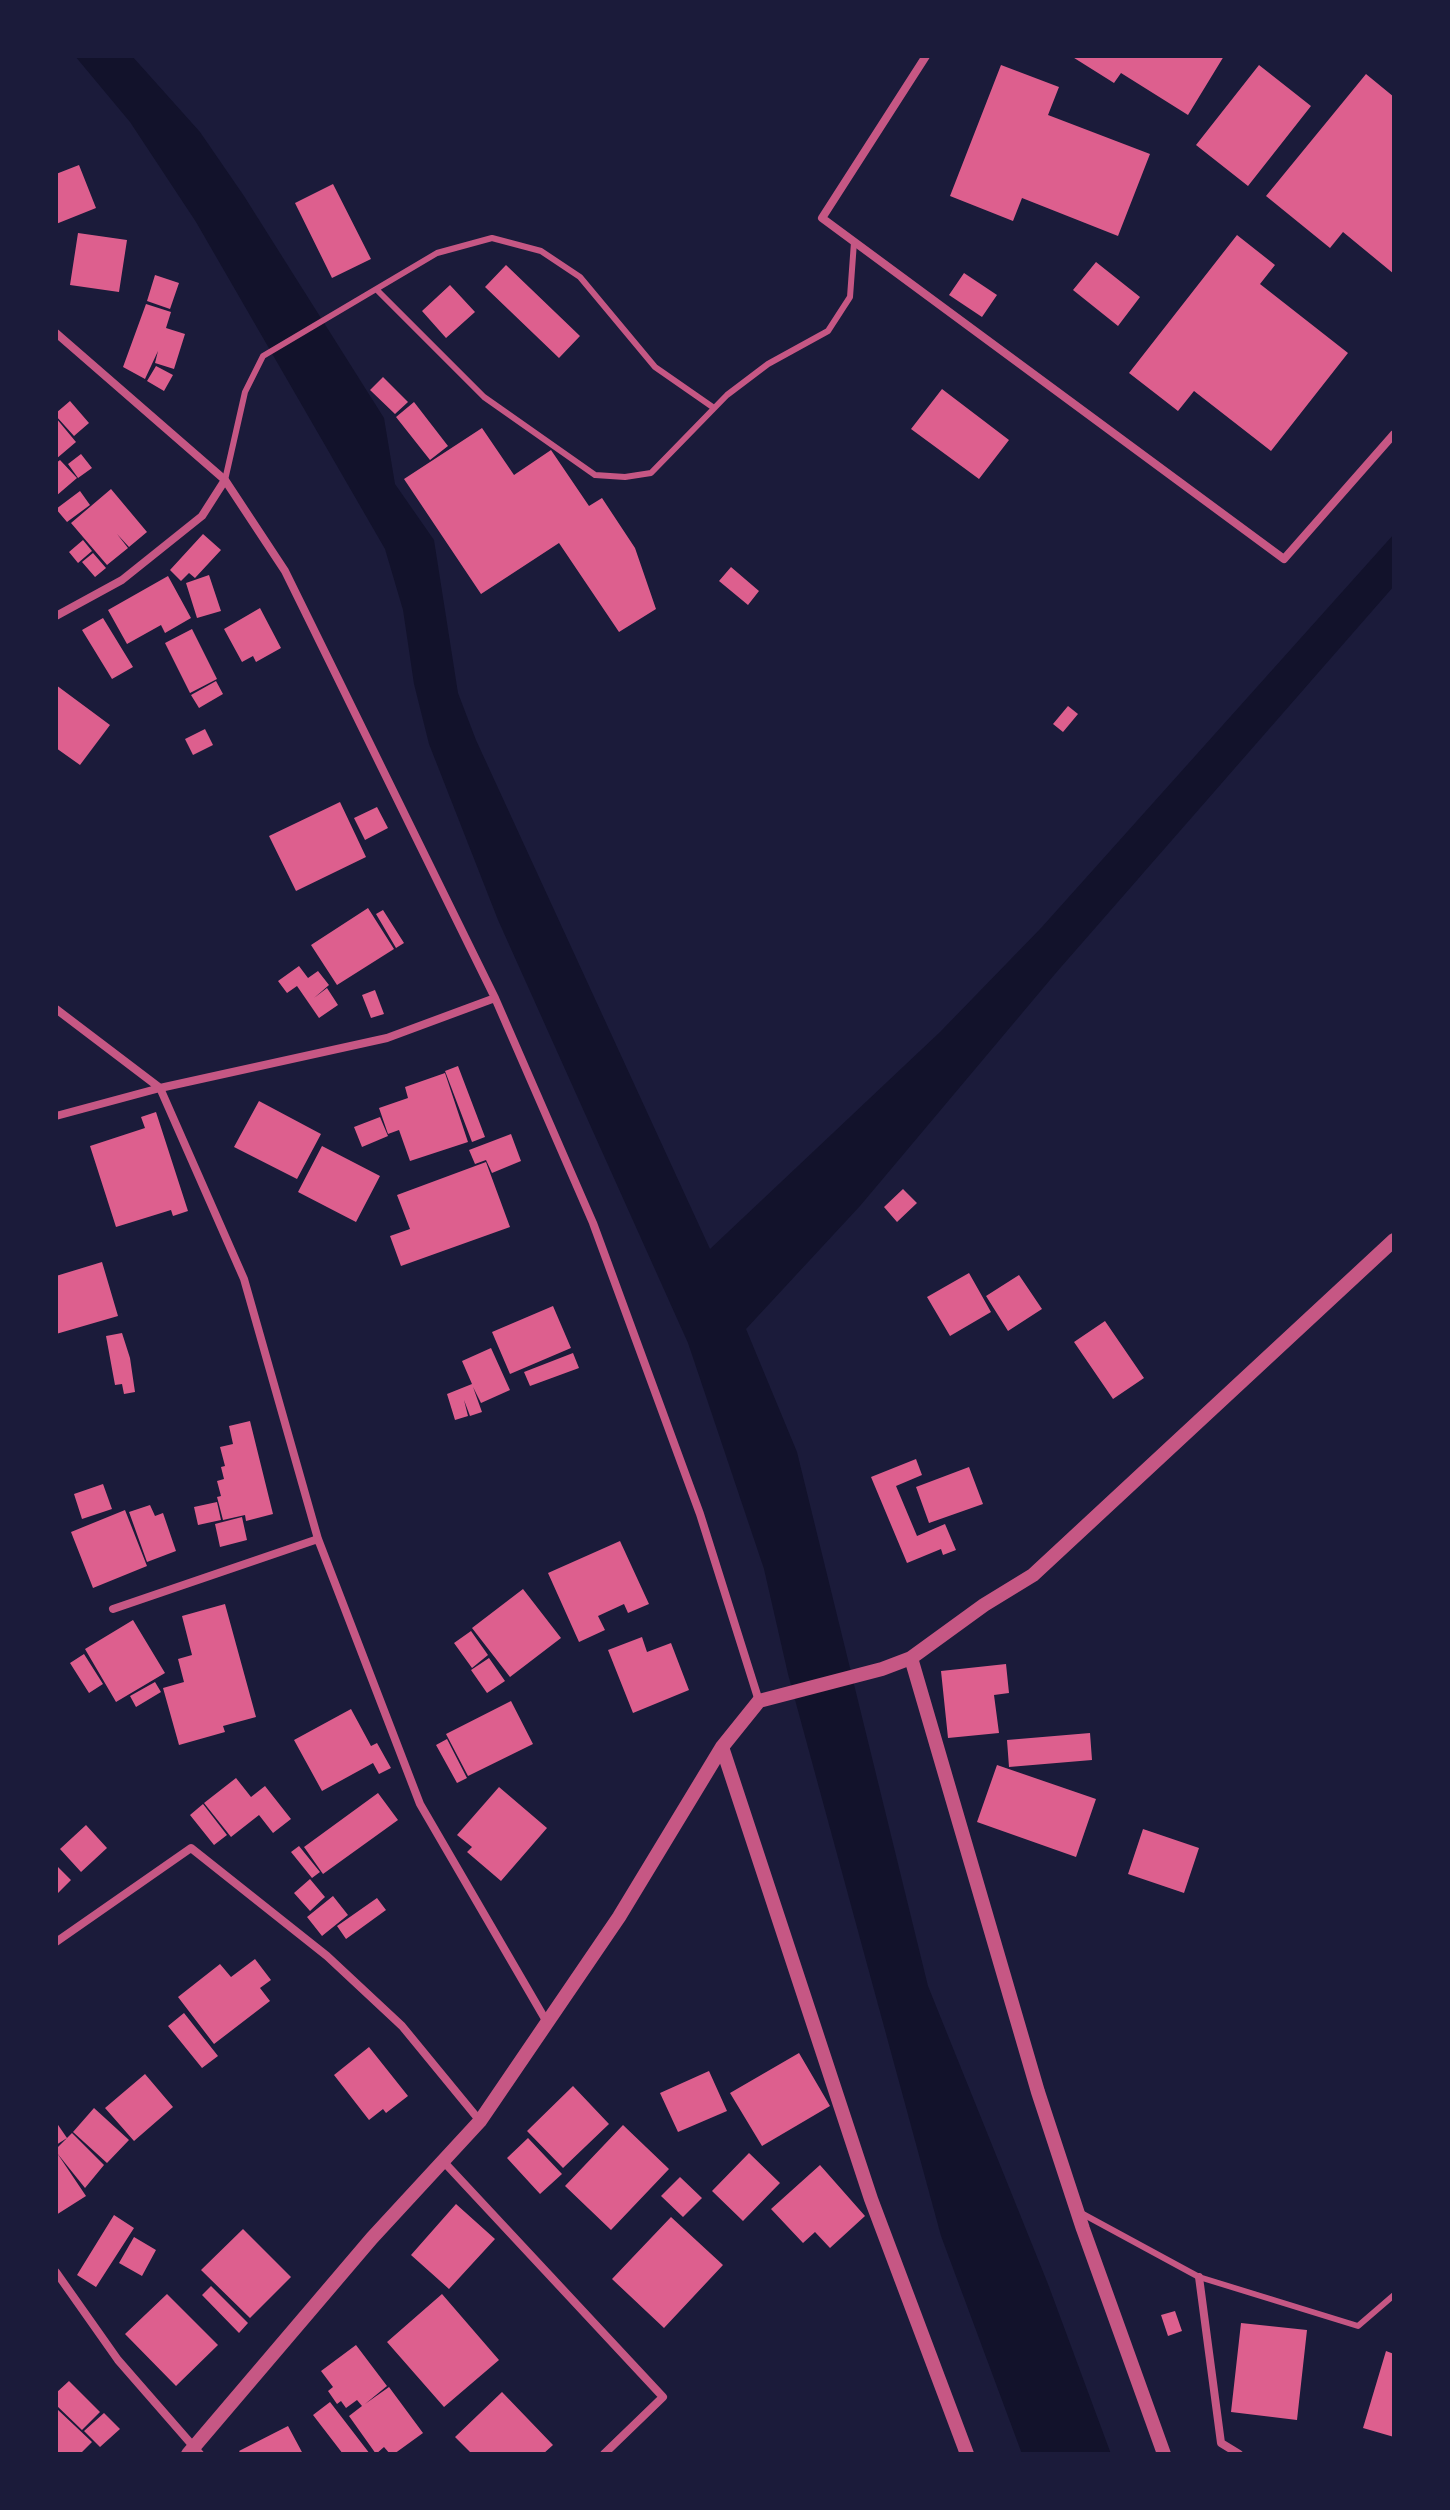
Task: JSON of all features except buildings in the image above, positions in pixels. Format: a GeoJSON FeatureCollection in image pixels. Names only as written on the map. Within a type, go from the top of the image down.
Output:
{"type":"FeatureCollection","features":[{"type":"Feature","properties":{"kind":"street"},"geometry":{"type":"LineString","coordinates":[[926,56],[822,218],[1284,559],[1394,434]]}},
{"type":"Feature","properties":{"kind":"street"},"geometry":{"type":"LineString","coordinates":[[56,333],[225,480],[285,571],[495,998],[593,1223],[700,1514],[759,1701]]}},
{"type":"Feature","properties":{"kind":"street"},"geometry":{"type":"LineString","coordinates":[[56,616],[122,580],[191,525],[202,516],[225,480]]}},
{"type":"Feature","properties":{"kind":"street"},"geometry":{"type":"LineString","coordinates":[[56,1116],[160,1088],[387,1038],[495,998]]}},
{"type":"Feature","properties":{"kind":"street"},"geometry":{"type":"LineString","coordinates":[[56,1009],[160,1088],[244,1279],[318,1539],[420,1804],[548,2024]]}},
{"type":"Feature","properties":{"kind":"street"},"geometry":{"type":"LineString","coordinates":[[56,2272],[118,2360],[195,2452],[372,2238],[480,2121],[619,1917],[722,1747],[759,1701],[882,1669],[911,1658],[984,1605],[1033,1575],[1393,1243]]}},
{"type":"Feature","properties":{"kind":"street"},"geometry":{"type":"LineString","coordinates":[[113,1609],[318,1539]]}},
{"type":"Feature","properties":{"kind":"street"},"geometry":{"type":"LineString","coordinates":[[911,1658],[1038,2092],[1076,2211],[1164,2454]]}},
{"type":"Feature","properties":{"kind":"street"},"geometry":{"type":"LineString","coordinates":[[722,1747],[871,2199],[967,2454]]}},
{"type":"Feature","properties":{"kind":"street"},"geometry":{"type":"LineString","coordinates":[[56,1942],[191,1848],[327,1956],[391,2016],[480,2121]]}},
{"type":"Feature","properties":{"kind":"street"},"geometry":{"type":"LineString","coordinates":[[443,2161],[663,2397],[604,2454]]}},
{"type":"Feature","properties":{"kind":"street"},"geometry":{"type":"LineString","coordinates":[[1199,2277],[1221,2443],[1239,2454]]}},
{"type":"Feature","properties":{"kind":"lane"},"geometry":{"type":"LineString","coordinates":[[225,480],[245,392],[263,356],[437,253],[492,238],[541,251],[580,277],[655,367],[714,408]]}},
{"type":"Feature","properties":{"kind":"lane"},"geometry":{"type":"LineString","coordinates":[[377,290],[484,397],[595,475],[625,477],[651,473],[727,395],[768,364],[828,331],[850,297],[854,242]]}},
{"type":"Feature","properties":{"kind":"lane"},"geometry":{"type":"LineString","coordinates":[[1076,2211],[1199,2277],[1358,2326],[1394,2295]]}},
{"type":"Feature","properties":{"kind":"shaded area"},"geometry":{"type":"Polygon","coordinates":[[[75,56],[132,56],[200,132],[384,418],[395,484],[434,540],[458,693],[476,740],[710,1249],[940,1032],[1041,928],[1394,534],[1394,586],[1055,974],[860,1206],[746,1329],[797,1452],[928,1986],[1048,2284],[1111,2454],[1022,2454],[941,2236],[788,1674],[764,1569],[688,1343],[498,920],[429,744],[414,684],[403,610],[385,549],[196,222],[130,122],[75,56]]]}}]}
